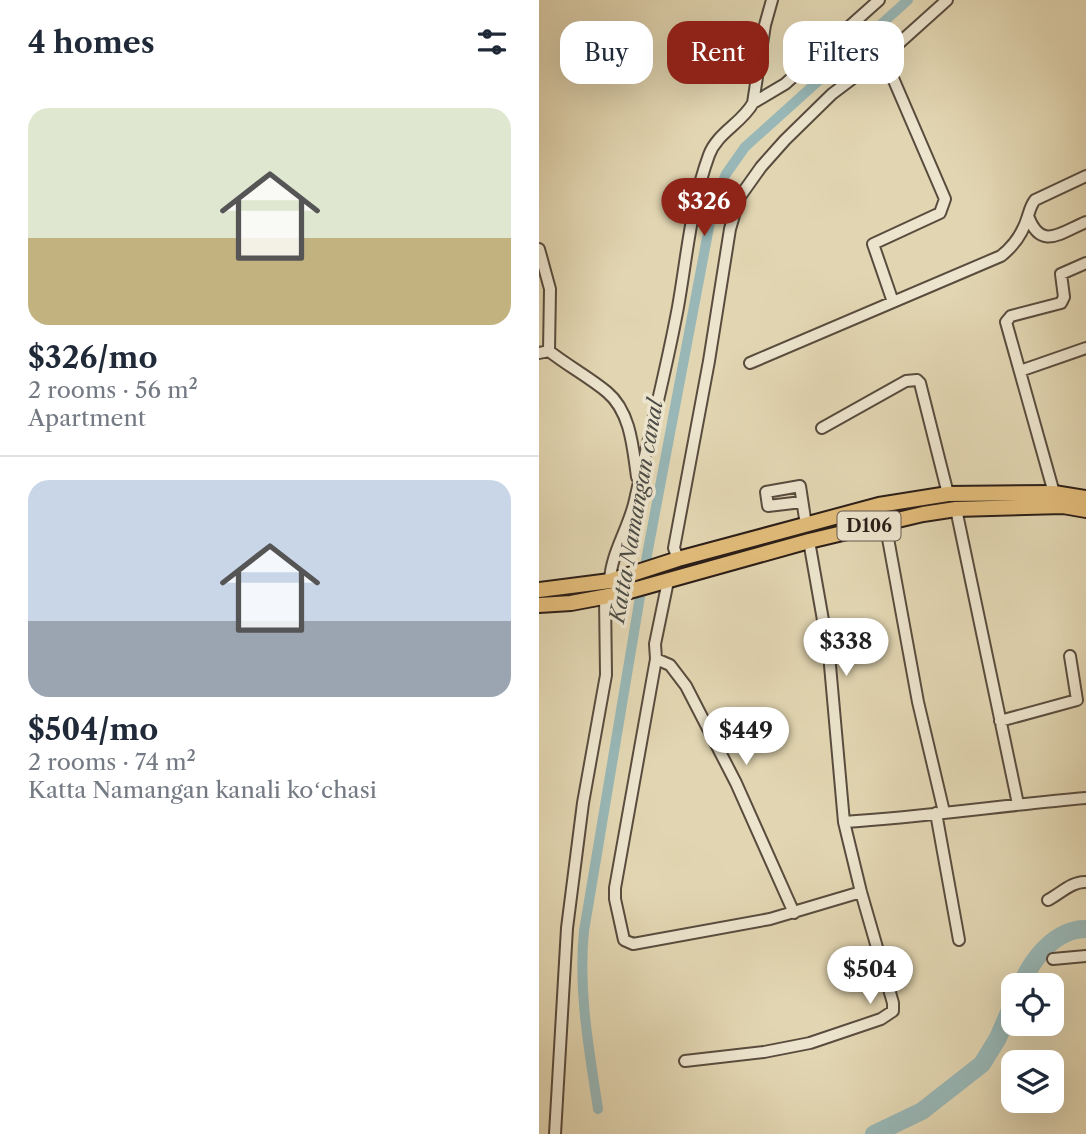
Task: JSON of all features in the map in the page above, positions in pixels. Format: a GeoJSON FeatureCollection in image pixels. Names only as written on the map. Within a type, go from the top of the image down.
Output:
{"type":"FeatureCollection","features":[{"type":"Feature","properties":{"kind":"main road","name":"D106"},"geometry":{"type":"LineString","coordinates":[[539,590],[615,580],[678,559],[879,505],[948,494],[1054,493],[1086,498]]}},
{"type":"Feature","properties":{"kind":"main road","name":"D106"},"geometry":{"type":"LineString","coordinates":[[539,605],[612,596],[809,541],[885,522],[956,509],[1063,506],[1086,510]]}},
{"type":"Feature","properties":{"kind":"street"},"geometry":{"type":"LineString","coordinates":[[761,0],[767,15]]}},
{"type":"Feature","properties":{"kind":"street"},"geometry":{"type":"LineString","coordinates":[[615,580],[611,568],[629,521],[638,484],[678,307],[692,218],[709,155],[714,144],[749,111],[753,103],[767,15],[772,0]]}},
{"type":"Feature","properties":{"kind":"street"},"geometry":{"type":"LineString","coordinates":[[753,103],[785,84],[879,0]]}},
{"type":"Feature","properties":{"kind":"street"},"geometry":{"type":"LineString","coordinates":[[904,37],[947,0]]}},
{"type":"Feature","properties":{"kind":"street"},"geometry":{"type":"LineString","coordinates":[[678,559],[674,548],[709,361],[730,229],[739,198],[785,140],[845,84]]}},
{"type":"Feature","properties":{"kind":"street"},"geometry":{"type":"LineString","coordinates":[[893,302],[873,244],[940,213],[944,199],[895,84]]}},
{"type":"Feature","properties":{"kind":"street"},"geometry":{"type":"LineString","coordinates":[[750,363],[1001,256],[1013,247],[1035,200],[1086,176]]}},
{"type":"Feature","properties":{"kind":"street"},"geometry":{"type":"LineString","coordinates":[[1028,216],[1039,236],[1048,238],[1086,222]]}},
{"type":"Feature","properties":{"kind":"street"},"geometry":{"type":"LineString","coordinates":[[539,249],[550,289],[544,352],[608,393],[618,405],[626,420],[638,484]]}},
{"type":"Feature","properties":{"kind":"street"},"geometry":{"type":"LineString","coordinates":[[1054,493],[1006,320],[1011,316],[1061,303],[1064,298],[1061,274],[1086,263]]}},
{"type":"Feature","properties":{"kind":"street"},"geometry":{"type":"LineString","coordinates":[[1020,371],[1086,348]]}},
{"type":"Feature","properties":{"kind":"street"},"geometry":{"type":"LineString","coordinates":[[822,428],[906,380],[917,380],[920,383],[948,494]]}},
{"type":"Feature","properties":{"kind":"street"},"geometry":{"type":"LineString","coordinates":[[802,502],[806,524]]}},
{"type":"Feature","properties":{"kind":"street"},"geometry":{"type":"LineString","coordinates":[[956,509],[1018,804]]}},
{"type":"Feature","properties":{"kind":"street"},"geometry":{"type":"LineString","coordinates":[[885,522],[940,812],[959,940]]}},
{"type":"Feature","properties":{"kind":"street"},"geometry":{"type":"LineString","coordinates":[[685,1061],[764,1052],[810,1043],[890,1015],[893,1003],[844,822],[829,654],[809,541]]}},
{"type":"Feature","properties":{"kind":"street"},"geometry":{"type":"LineString","coordinates":[[663,582],[655,643],[656,659],[615,888],[624,940],[633,944],[715,931],[795,913],[861,892]]}},
{"type":"Feature","properties":{"kind":"street"},"geometry":{"type":"LineString","coordinates":[[555,1134],[567,928],[583,803],[606,675],[612,596]]}},
{"type":"Feature","properties":{"kind":"street"},"geometry":{"type":"LineString","coordinates":[[1000,721],[1077,701],[1070,656]]}},
{"type":"Feature","properties":{"kind":"street"},"geometry":{"type":"LineString","coordinates":[[656,659],[670,665],[686,686],[736,783],[795,913]]}},
{"type":"Feature","properties":{"kind":"street"},"geometry":{"type":"LineString","coordinates":[[844,822],[1086,798]]}},
{"type":"Feature","properties":{"kind":"street"},"geometry":{"type":"LineString","coordinates":[[1048,900],[1062,894],[1072,885],[1086,883]]}},
{"type":"Feature","properties":{"kind":"street"},"geometry":{"type":"LineString","coordinates":[[1053,959],[1086,956]]}},
{"type":"Feature","properties":{"kind":"waterway","name":"Katta Namangan canal"},"geometry":{"type":"LineString","coordinates":[[598,1109],[583,998],[584,931],[647,555],[713,206],[726,174],[745,147],[908,0]]}},
{"type":"Feature","properties":{"kind":"waterway"},"geometry":{"type":"LineString","coordinates":[[1027,973],[1038,956],[1055,940],[1075,930],[1086,929]]}},
{"type":"Feature","properties":{"kind":"waterway"},"geometry":{"type":"LineString","coordinates":[[874,1134],[922,1111],[982,1064],[1001,1031]]}}]}
